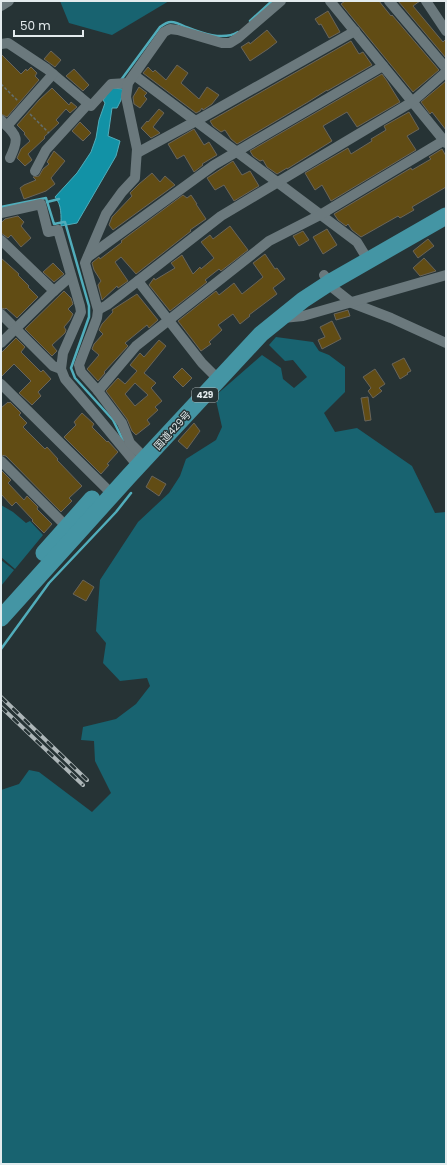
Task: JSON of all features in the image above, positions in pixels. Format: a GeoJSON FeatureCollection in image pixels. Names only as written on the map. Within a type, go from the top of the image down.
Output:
{"type":"FeatureCollection","features":[{"type":"Feature","properties":{"kind":"highway","name":"国道429号"},"geometry":{"type":"LineString","coordinates":[[1,603],[71,531],[215,376],[261,334],[327,279],[366,256],[446,204]]}},
{"type":"Feature","properties":{"kind":"highway","name":"国道429号"},"geometry":{"type":"LineString","coordinates":[[366,256],[446,216]]}},
{"type":"Feature","properties":{"kind":"highway","name":"国道429号"},"geometry":{"type":"LineString","coordinates":[[215,376],[250,331],[265,317],[304,286],[327,279]]}},
{"type":"Feature","properties":{"kind":"highway","name":"国道429号"},"geometry":{"type":"LineString","coordinates":[[1,618],[71,531]]}},
{"type":"Feature","properties":{"kind":"street"},"geometry":{"type":"LineString","coordinates":[[1,6],[9,1]]}},
{"type":"Feature","properties":{"kind":"street"},"geometry":{"type":"LineString","coordinates":[[138,459],[122,423],[98,391],[81,372],[79,365],[97,318],[98,310],[85,263],[106,214],[122,192],[135,178],[137,149],[126,97],[129,80],[164,32],[170,29],[178,30],[222,43],[230,43],[238,38],[281,1]]}},
{"type":"Feature","properties":{"kind":"street"},"geometry":{"type":"LineString","coordinates":[[98,391],[136,346],[269,241],[320,215],[444,142],[330,1]]}},
{"type":"Feature","properties":{"kind":"street"},"geometry":{"type":"LineString","coordinates":[[389,1],[446,68]]}},
{"type":"Feature","properties":{"kind":"street"},"geometry":{"type":"LineString","coordinates":[[426,1],[446,31]]}},
{"type":"Feature","properties":{"kind":"street"},"geometry":{"type":"LineString","coordinates":[[136,153],[196,121],[355,31]]}},
{"type":"Feature","properties":{"kind":"street"},"geometry":{"type":"LineString","coordinates":[[1,44],[8,43],[53,74],[91,106],[111,84],[129,80],[196,121],[357,242],[366,256]]}},
{"type":"Feature","properties":{"kind":"street"},"geometry":{"type":"LineString","coordinates":[[87,258],[214,165],[383,66]]}},
{"type":"Feature","properties":{"kind":"street"},"geometry":{"type":"LineString","coordinates":[[98,310],[107,305],[222,216],[412,102],[446,72]]}},
{"type":"Feature","properties":{"kind":"street"},"geometry":{"type":"LineString","coordinates":[[10,158],[16,146],[15,135],[4,123],[53,74]]}},
{"type":"Feature","properties":{"kind":"street"},"geometry":{"type":"LineString","coordinates":[[35,171],[46,150],[88,104]]}},
{"type":"Feature","properties":{"kind":"street"},"geometry":{"type":"LineString","coordinates":[[1,213],[41,204],[48,232],[58,230],[81,312],[63,353],[61,369],[65,379],[95,414],[138,459]]}},
{"type":"Feature","properties":{"kind":"street"},"geometry":{"type":"LineString","coordinates":[[1,240],[54,291]]}},
{"type":"Feature","properties":{"kind":"street"},"geometry":{"type":"LineString","coordinates":[[281,318],[303,316],[446,275]]}},
{"type":"Feature","properties":{"kind":"street"},"geometry":{"type":"LineString","coordinates":[[1,343],[71,276]]}},
{"type":"Feature","properties":{"kind":"street"},"geometry":{"type":"LineString","coordinates":[[327,279],[332,288],[352,303],[391,318],[446,343]]}},
{"type":"Feature","properties":{"kind":"street"},"geometry":{"type":"LineString","coordinates":[[138,281],[202,363],[215,376]]}},
{"type":"Feature","properties":{"kind":"street"},"geometry":{"type":"LineString","coordinates":[[1,314],[53,366],[61,369]]}},
{"type":"Feature","properties":{"kind":"street"},"geometry":{"type":"LineString","coordinates":[[1,384],[108,490]]}},
{"type":"Feature","properties":{"kind":"street"},"geometry":{"type":"LineString","coordinates":[[1,461],[71,531]]}},
{"type":"Feature","properties":{"kind":"shaded area"},"geometry":{"type":"Polygon","coordinates":[[[60,1],[169,1],[112,35],[69,23],[60,1]]]}},
{"type":"Feature","properties":{"kind":"shaded area"},"geometry":{"type":"Polygon","coordinates":[[[112,88],[123,89],[121,100],[117,108],[112,108],[108,136],[120,141],[116,156],[77,223],[61,226],[60,207],[55,197],[77,173],[91,152],[105,103],[103,100],[112,88]]]}},
{"type":"Feature","properties":{"kind":"shaded area"},"geometry":{"type":"Polygon","coordinates":[[[276,337],[313,342],[319,351],[329,355],[345,367],[345,392],[324,413],[335,432],[357,428],[412,466],[435,513],[446,512],[446,1164],[1,1164],[1,790],[19,784],[29,770],[39,772],[92,812],[111,793],[95,761],[94,741],[81,740],[83,727],[116,719],[136,704],[150,686],[147,678],[120,681],[103,663],[106,643],[96,631],[100,580],[138,522],[169,493],[180,476],[186,459],[216,440],[222,427],[215,396],[262,355],[281,368],[283,379],[294,388],[307,377],[293,360],[285,361],[269,345],[276,337]]]}},
{"type":"Feature","properties":{"kind":"shaded area"},"geometry":{"type":"Polygon","coordinates":[[[1,505],[13,512],[26,523],[30,521],[43,535],[15,569],[1,557],[1,505]]]}},
{"type":"Feature","properties":{"kind":"shaded area"},"geometry":{"type":"Polygon","coordinates":[[[1,560],[14,570],[1,586],[1,560]]]}},
{"type":"Feature","properties":{"kind":"building"},"geometry":{"type":"Polygon","coordinates":[[[345,1],[379,1],[439,70],[413,92],[341,4],[345,1]]]}},
{"type":"Feature","properties":{"kind":"building"},"geometry":{"type":"Polygon","coordinates":[[[398,1],[420,1],[413,6],[443,42],[446,39],[446,58],[398,1]]]}},
{"type":"Feature","properties":{"kind":"building"},"geometry":{"type":"Polygon","coordinates":[[[328,11],[340,32],[329,38],[321,24],[319,25],[315,19],[328,11]]]}},
{"type":"Feature","properties":{"kind":"building"},"geometry":{"type":"Polygon","coordinates":[[[267,30],[277,42],[250,61],[241,47],[249,42],[250,44],[267,30]]]}},
{"type":"Feature","properties":{"kind":"building"},"geometry":{"type":"Polygon","coordinates":[[[351,41],[359,54],[363,52],[372,65],[237,144],[231,139],[225,130],[221,132],[213,126],[210,121],[351,41]]]}},
{"type":"Feature","properties":{"kind":"building"},"geometry":{"type":"Polygon","coordinates":[[[51,51],[61,60],[55,67],[44,59],[51,51]]]}},
{"type":"Feature","properties":{"kind":"building"},"geometry":{"type":"Polygon","coordinates":[[[1,54],[21,74],[26,69],[27,71],[31,67],[37,73],[35,76],[39,80],[7,117],[1,114],[1,54]]]}},
{"type":"Feature","properties":{"kind":"building"},"geometry":{"type":"Polygon","coordinates":[[[177,65],[188,73],[181,83],[199,99],[207,87],[219,95],[212,104],[203,110],[202,108],[196,113],[143,73],[148,67],[153,72],[155,70],[166,80],[177,65]]]}},
{"type":"Feature","properties":{"kind":"building"},"geometry":{"type":"Polygon","coordinates":[[[74,69],[89,85],[83,91],[66,76],[74,69]]]}},
{"type":"Feature","properties":{"kind":"building"},"geometry":{"type":"Polygon","coordinates":[[[382,74],[400,102],[357,127],[347,112],[323,126],[332,141],[277,174],[267,167],[263,160],[260,161],[253,156],[250,151],[382,74]]]}},
{"type":"Feature","properties":{"kind":"building"},"geometry":{"type":"Polygon","coordinates":[[[446,81],[446,130],[432,112],[430,114],[421,102],[446,81]]]}},
{"type":"Feature","properties":{"kind":"building"},"geometry":{"type":"Polygon","coordinates":[[[139,87],[147,93],[144,96],[147,99],[140,108],[134,104],[133,97],[139,87]]]}},
{"type":"Feature","properties":{"kind":"building"},"geometry":{"type":"Polygon","coordinates":[[[52,88],[69,105],[71,102],[77,107],[70,113],[66,109],[56,120],[59,123],[28,154],[32,160],[25,166],[17,158],[21,149],[30,141],[17,125],[52,88]]]}},
{"type":"Feature","properties":{"kind":"building"},"geometry":{"type":"Polygon","coordinates":[[[159,109],[164,113],[153,127],[160,133],[151,138],[141,128],[159,109]]]}},
{"type":"Feature","properties":{"kind":"building"},"geometry":{"type":"Polygon","coordinates":[[[409,112],[419,129],[407,136],[416,150],[331,201],[322,185],[315,190],[305,173],[348,148],[351,154],[386,130],[384,126],[409,112]]]}},
{"type":"Feature","properties":{"kind":"building"},"geometry":{"type":"Polygon","coordinates":[[[80,122],[91,133],[83,141],[72,131],[80,122]]]}},
{"type":"Feature","properties":{"kind":"building"},"geometry":{"type":"Polygon","coordinates":[[[194,129],[204,145],[209,142],[217,155],[202,164],[203,165],[194,172],[184,155],[177,159],[168,144],[194,129]]]}},
{"type":"Feature","properties":{"kind":"building"},"geometry":{"type":"Polygon","coordinates":[[[442,149],[446,156],[446,187],[412,207],[414,210],[400,218],[398,216],[361,237],[352,230],[348,224],[346,226],[338,220],[334,214],[411,168],[412,170],[431,159],[429,157],[442,149]]]}},
{"type":"Feature","properties":{"kind":"building"},"geometry":{"type":"Polygon","coordinates":[[[54,151],[65,161],[51,178],[55,184],[46,191],[24,199],[20,188],[36,180],[33,177],[39,176],[43,169],[49,164],[47,162],[54,151]]]}},
{"type":"Feature","properties":{"kind":"building"},"geometry":{"type":"Polygon","coordinates":[[[233,161],[242,175],[250,171],[259,186],[234,201],[224,185],[215,190],[207,178],[233,161]]]}},
{"type":"Feature","properties":{"kind":"building"},"geometry":{"type":"Polygon","coordinates":[[[152,173],[160,182],[165,176],[175,185],[113,230],[109,225],[112,217],[132,196],[130,193],[152,173]]]}},
{"type":"Feature","properties":{"kind":"building"},"geometry":{"type":"Polygon","coordinates":[[[183,195],[187,198],[191,195],[206,219],[190,230],[191,231],[136,274],[121,257],[115,262],[128,281],[118,288],[117,286],[102,300],[98,285],[101,281],[94,270],[92,263],[99,257],[100,259],[121,243],[121,241],[183,195]]]}},
{"type":"Feature","properties":{"kind":"building"},"geometry":{"type":"Polygon","coordinates":[[[18,216],[24,222],[21,226],[31,238],[21,247],[11,235],[8,238],[1,233],[1,223],[5,219],[18,216]]]}},
{"type":"Feature","properties":{"kind":"building"},"geometry":{"type":"Polygon","coordinates":[[[230,226],[248,250],[221,271],[219,269],[205,280],[207,282],[170,311],[149,285],[154,278],[155,280],[175,268],[171,263],[182,255],[193,274],[200,267],[201,269],[214,258],[201,242],[210,235],[213,239],[230,226]]]}},
{"type":"Feature","properties":{"kind":"building"},"geometry":{"type":"Polygon","coordinates":[[[327,229],[337,245],[323,254],[313,237],[327,229]]]}},
{"type":"Feature","properties":{"kind":"building"},"geometry":{"type":"Polygon","coordinates":[[[303,231],[309,240],[299,246],[293,236],[303,231]]]}},
{"type":"Feature","properties":{"kind":"building"},"geometry":{"type":"Polygon","coordinates":[[[428,239],[434,246],[418,258],[413,251],[428,239]]]}},
{"type":"Feature","properties":{"kind":"building"},"geometry":{"type":"Polygon","coordinates":[[[265,254],[275,269],[277,268],[285,279],[273,288],[277,294],[249,315],[250,316],[240,324],[233,314],[218,325],[222,330],[209,342],[211,344],[201,351],[178,321],[216,291],[219,295],[234,283],[242,294],[263,277],[253,263],[265,254]]]}},
{"type":"Feature","properties":{"kind":"building"},"geometry":{"type":"Polygon","coordinates":[[[1,258],[19,274],[18,275],[38,297],[17,318],[6,308],[1,308],[1,258]]]}},
{"type":"Feature","properties":{"kind":"building"},"geometry":{"type":"Polygon","coordinates":[[[424,258],[436,271],[420,276],[413,268],[424,258]]]}},
{"type":"Feature","properties":{"kind":"building"},"geometry":{"type":"Polygon","coordinates":[[[53,263],[64,274],[54,282],[43,272],[53,263]]]}},
{"type":"Feature","properties":{"kind":"building"},"geometry":{"type":"Polygon","coordinates":[[[64,291],[71,298],[73,304],[68,309],[73,314],[64,327],[66,330],[65,333],[52,345],[57,351],[52,356],[25,329],[64,291]]]}},
{"type":"Feature","properties":{"kind":"building"},"geometry":{"type":"Polygon","coordinates":[[[137,294],[158,320],[149,328],[147,325],[125,343],[128,346],[104,372],[105,373],[98,381],[87,369],[99,355],[92,349],[94,344],[103,334],[99,330],[102,324],[113,312],[112,310],[137,294]]]}},
{"type":"Feature","properties":{"kind":"building"},"geometry":{"type":"Polygon","coordinates":[[[348,310],[350,316],[336,320],[334,314],[348,310]]]}},
{"type":"Feature","properties":{"kind":"building"},"geometry":{"type":"Polygon","coordinates":[[[332,321],[341,339],[322,349],[318,340],[325,337],[320,327],[332,321]]]}},
{"type":"Feature","properties":{"kind":"building"},"geometry":{"type":"Polygon","coordinates":[[[16,338],[25,347],[21,352],[41,372],[43,370],[51,379],[38,392],[41,396],[32,405],[19,393],[31,381],[14,364],[1,377],[1,353],[16,338]]]}},
{"type":"Feature","properties":{"kind":"building"},"geometry":{"type":"Polygon","coordinates":[[[159,340],[166,346],[144,373],[156,383],[151,388],[162,401],[155,407],[158,410],[147,420],[150,424],[136,435],[132,431],[127,419],[106,391],[118,378],[125,384],[137,371],[130,365],[140,353],[144,357],[159,340]],[[135,383],[125,394],[135,406],[148,395],[135,383]]]}},
{"type":"Feature","properties":{"kind":"building"},"geometry":{"type":"Polygon","coordinates":[[[404,358],[411,371],[400,379],[392,364],[404,358]]]}},
{"type":"Feature","properties":{"kind":"building"},"geometry":{"type":"Polygon","coordinates":[[[182,368],[192,378],[183,387],[173,377],[182,368]]]}},
{"type":"Feature","properties":{"kind":"building"},"geometry":{"type":"Polygon","coordinates":[[[375,369],[385,384],[379,388],[382,391],[373,398],[368,391],[371,388],[363,377],[375,369]]]}},
{"type":"Feature","properties":{"kind":"building"},"geometry":{"type":"Polygon","coordinates":[[[368,397],[371,420],[365,421],[361,398],[368,397]]]}},
{"type":"Feature","properties":{"kind":"building"},"geometry":{"type":"Polygon","coordinates":[[[10,402],[21,413],[19,415],[27,423],[23,427],[45,449],[47,447],[58,459],[57,460],[82,486],[69,498],[72,501],[61,512],[6,456],[1,455],[1,408],[10,402]]]}},
{"type":"Feature","properties":{"kind":"building"},"geometry":{"type":"Polygon","coordinates":[[[82,413],[94,424],[92,427],[118,452],[107,464],[109,465],[101,474],[64,437],[76,425],[74,422],[82,413]]]}},
{"type":"Feature","properties":{"kind":"building"},"geometry":{"type":"Polygon","coordinates":[[[194,423],[200,431],[187,449],[178,441],[194,423]]]}},
{"type":"Feature","properties":{"kind":"building"},"geometry":{"type":"Polygon","coordinates":[[[1,470],[11,480],[8,483],[24,500],[27,496],[52,524],[44,533],[16,502],[12,506],[1,494],[1,470]]]}},
{"type":"Feature","properties":{"kind":"building"},"geometry":{"type":"Polygon","coordinates":[[[152,476],[166,484],[159,496],[146,487],[152,476]]]}},
{"type":"Feature","properties":{"kind":"building"},"geometry":{"type":"Polygon","coordinates":[[[83,580],[94,587],[86,601],[73,594],[83,580]]]}},
{"type":"Feature","properties":{"kind":"waterway"},"geometry":{"type":"LineString","coordinates":[[250,21],[272,1]]}},
{"type":"Feature","properties":{"kind":"waterway"},"geometry":{"type":"LineString","coordinates":[[121,80],[160,27],[167,23],[175,22],[198,32],[219,36],[232,35],[238,32]]}},
{"type":"Feature","properties":{"kind":"waterway"},"geometry":{"type":"LineString","coordinates":[[1,207],[46,198],[54,224],[64,222]]}},
{"type":"Feature","properties":{"kind":"waterway"},"geometry":{"type":"LineString","coordinates":[[47,202],[59,199]]}},
{"type":"Feature","properties":{"kind":"waterway"},"geometry":{"type":"LineString","coordinates":[[65,222],[89,306],[89,317],[71,368],[75,378],[113,420],[123,440]]}},
{"type":"Feature","properties":{"kind":"waterway"},"geometry":{"type":"LineString","coordinates":[[1,649],[49,583],[116,512],[131,493]]}},
{"type":"Feature","properties":{"kind":"railway"},"geometry":{"type":"LineString","coordinates":[[1,697],[87,780]]}},
{"type":"Feature","properties":{"kind":"railway"},"geometry":{"type":"LineString","coordinates":[[1,707],[83,785]]}}]}
